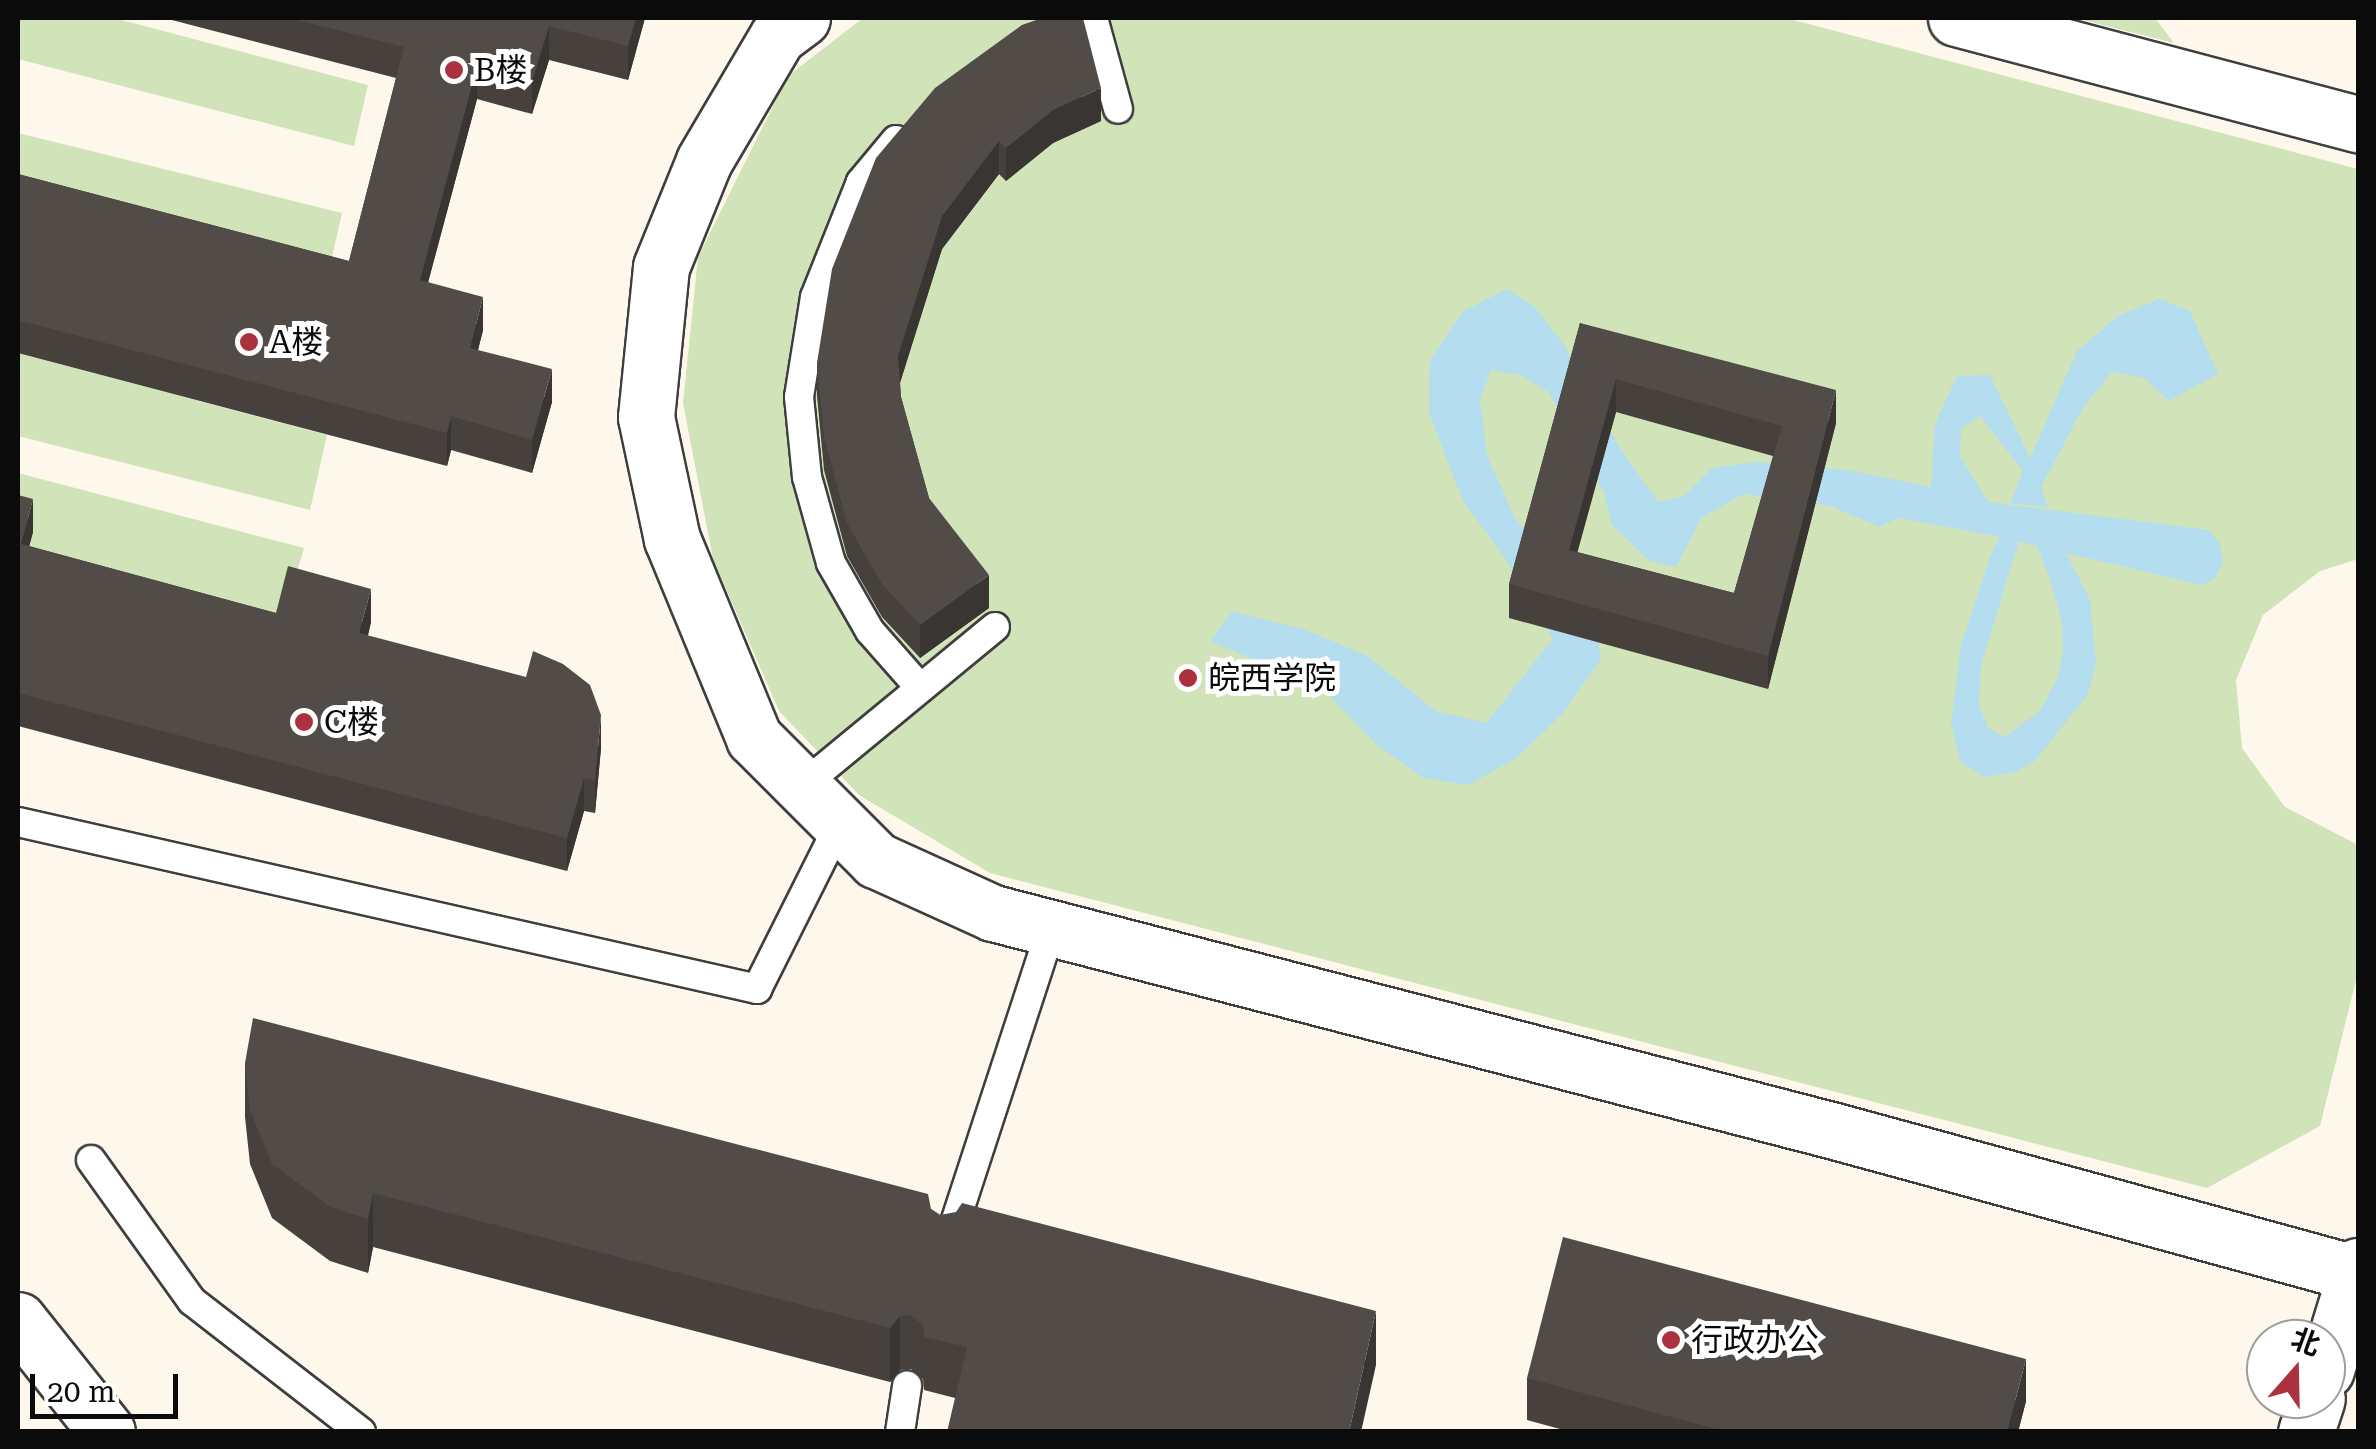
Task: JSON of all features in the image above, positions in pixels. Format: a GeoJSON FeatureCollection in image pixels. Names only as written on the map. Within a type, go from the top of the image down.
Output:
{"type":"FeatureCollection","features":[{"type":"Feature","properties":{"kind":"street"},"geometry":{"type":"LineString","coordinates":[[802,18],[777,37],[704,161],[662,267],[646,417],[672,538],[754,738],[876,860],[993,914],[1832,1130],[2358,1271],[2342,1319]]}},
{"type":"Feature","properties":{"kind":"street"},"geometry":{"type":"LineString","coordinates":[[1956,18],[2358,124]]}},
{"type":"Feature","properties":{"kind":"street"},"geometry":{"type":"LineString","coordinates":[[18,1320],[107,1432]]}},
{"type":"Feature","properties":{"kind":"lane"},"geometry":{"type":"LineString","coordinates":[[1093,18],[1118,109]]}},
{"type":"Feature","properties":{"kind":"lane"},"geometry":{"type":"LineString","coordinates":[[910,122],[861,182],[815,297],[799,397],[807,478],[830,563],[870,631],[920,688]]}},
{"type":"Feature","properties":{"kind":"lane"},"geometry":{"type":"LineString","coordinates":[[802,786],[995,627]]}},
{"type":"Feature","properties":{"kind":"lane"},"geometry":{"type":"LineString","coordinates":[[18,822],[756,989],[840,823]]}},
{"type":"Feature","properties":{"kind":"lane"},"geometry":{"type":"LineString","coordinates":[[945,1252],[1051,928]]}},
{"type":"Feature","properties":{"kind":"lane"},"geometry":{"type":"LineString","coordinates":[[91,1160],[192,1301],[361,1432]]}},
{"type":"Feature","properties":{"kind":"lane"},"geometry":{"type":"LineString","coordinates":[[900,1432],[907,1386]]}},
{"type":"Feature","properties":{"kind":"green space"},"geometry":{"type":"Polygon","coordinates":[[[18,18],[114,18],[368,85],[354,146],[18,59],[18,18]]]}},
{"type":"Feature","properties":{"kind":"green space"},"geometry":{"type":"Polygon","coordinates":[[[863,18],[1786,18],[2358,169],[2358,559],[2320,571],[2263,615],[2236,680],[2242,748],[2285,807],[2358,845],[2358,972],[2320,1126],[2207,1188],[990,873],[859,795],[779,711],[713,559],[683,403],[698,257],[788,76],[863,18]]]}},
{"type":"Feature","properties":{"kind":"green space"},"geometry":{"type":"Polygon","coordinates":[[[2075,18],[2155,18],[2174,43],[2075,18]]]}},
{"type":"Feature","properties":{"kind":"green space"},"geometry":{"type":"Polygon","coordinates":[[[18,133],[342,213],[325,288],[18,207],[18,133]]]}},
{"type":"Feature","properties":{"kind":"green space"},"geometry":{"type":"Polygon","coordinates":[[[18,353],[327,435],[310,510],[18,436],[18,353]]]}},
{"type":"Feature","properties":{"kind":"green space"},"geometry":{"type":"Polygon","coordinates":[[[18,473],[304,548],[275,646],[21,577],[33,531],[18,526],[18,473]]]}},
{"type":"Feature","properties":{"kind":"water"},"geometry":{"type":"Polygon","coordinates":[[[1507,289],[1534,306],[1564,345],[1620,448],[1658,502],[1684,496],[1712,468],[1756,462],[1847,470],[1931,487],[1935,424],[1957,376],[1990,375],[2030,458],[2077,351],[2118,316],[2159,299],[2190,311],[2218,374],[2169,401],[2144,378],[2112,372],[2084,406],[2041,487],[2048,507],[2010,503],[2023,471],[1980,416],[1961,428],[1960,456],[1988,502],[2209,530],[2220,544],[2223,562],[2215,578],[2201,585],[2066,553],[2090,600],[2096,663],[2088,694],[2035,761],[2016,772],[1984,777],[1961,763],[1951,724],[1961,645],[1989,560],[1999,538],[2007,538],[1898,518],[1879,527],[1831,506],[1744,494],[1702,517],[1676,567],[1649,561],[1612,525],[1604,493],[1549,392],[1520,375],[1491,370],[1480,400],[1487,455],[1515,518],[1593,608],[1601,659],[1562,714],[1519,756],[1469,785],[1423,778],[1376,744],[1322,688],[1210,641],[1232,612],[1303,629],[1366,655],[1436,711],[1486,723],[1553,639],[1505,558],[1463,501],[1429,413],[1430,360],[1462,312],[1507,289]],[[2019,541],[1981,665],[1979,705],[1988,728],[2004,737],[2039,712],[2058,678],[2063,651],[2062,622],[2037,546],[2019,541]]]}},
{"type":"Feature","properties":{"kind":"building"},"geometry":{"type":"Polygon","coordinates":[[[290,18],[636,18],[628,46],[549,26],[532,81],[477,66],[420,280],[483,297],[470,348],[552,369],[532,440],[451,416],[447,433],[18,320],[18,174],[349,261],[404,47],[290,18]]]}},
{"type":"Feature","properties":{"kind":"building"},"geometry":{"type":"Polygon","coordinates":[[[1042,18],[1083,18],[1101,88],[1053,110],[1006,148],[999,141],[942,216],[898,356],[901,397],[929,498],[989,575],[920,625],[882,584],[847,523],[824,436],[817,363],[832,269],[876,158],[935,88],[1022,25],[1042,18]]]}},
{"type":"Feature","properties":{"kind":"building"},"geometry":{"type":"Polygon","coordinates":[[[1580,323],[1836,390],[1768,656],[1509,584],[1580,323]],[[1616,379],[1569,550],[1734,593],[1782,426],[1616,379]]]}},
{"type":"Feature","properties":{"kind":"building","name":"C楼"},"geometry":{"type":"Polygon","coordinates":[[[18,495],[33,499],[21,544],[276,613],[288,566],[371,589],[359,633],[526,677],[533,651],[563,664],[590,685],[601,715],[595,780],[584,778],[567,838],[18,693],[18,495]]]}},
{"type":"Feature","properties":{"kind":"building"},"geometry":{"type":"Polygon","coordinates":[[[253,1018],[928,1194],[931,1209],[940,1215],[956,1212],[962,1203],[1376,1311],[1349,1432],[947,1432],[967,1347],[924,1337],[923,1325],[911,1315],[900,1316],[890,1328],[373,1193],[368,1219],[330,1207],[272,1164],[250,1110],[245,1063],[253,1018]]]}},
{"type":"Feature","properties":{"kind":"building","name":"行政办公"},"geometry":{"type":"Polygon","coordinates":[[[1563,1237],[2026,1359],[2007,1432],[1727,1432],[1527,1378],[1563,1237]]]}},
{"type":"Feature","properties":{"kind":"place","name":"B楼"},"geometry":{"type":"Point","coordinates":[454,70]}},
{"type":"Feature","properties":{"kind":"place","name":"A楼"},"geometry":{"type":"Point","coordinates":[249,342]}},
{"type":"Feature","properties":{"kind":"place","name":"皖西学院"},"geometry":{"type":"Point","coordinates":[1188,678]}},
{"type":"Feature","properties":{"kind":"place","name":"C楼"},"geometry":{"type":"Point","coordinates":[304,722]}},
{"type":"Feature","properties":{"kind":"place","name":"行政办公"},"geometry":{"type":"Point","coordinates":[1671,1340]}}]}
